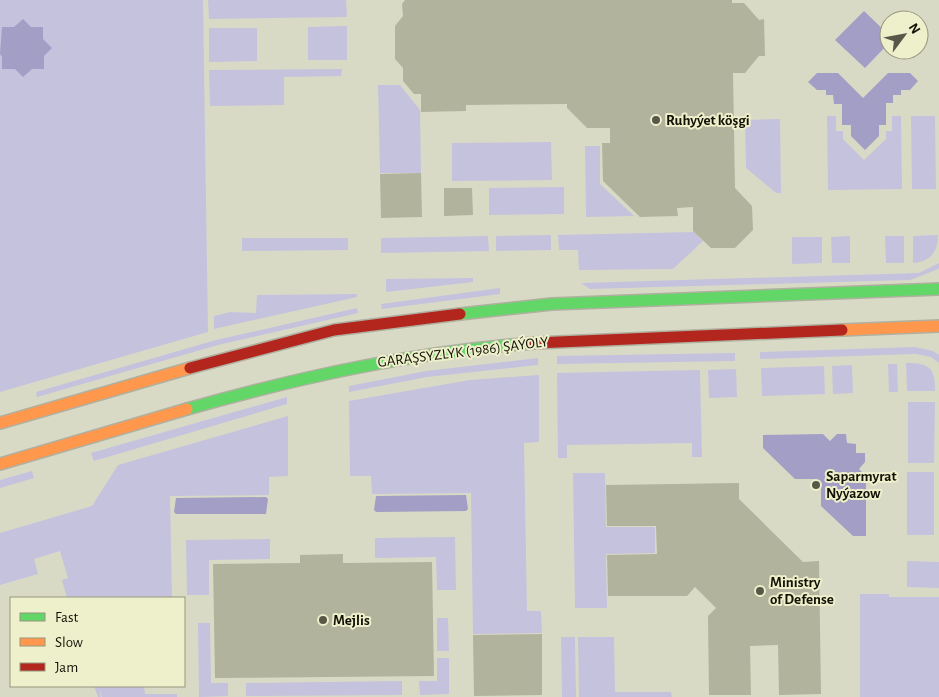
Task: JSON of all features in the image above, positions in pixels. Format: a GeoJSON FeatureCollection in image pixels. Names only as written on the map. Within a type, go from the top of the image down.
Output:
{"type":"FeatureCollection","features":[{"type":"Feature","properties":{"kind":"main road"},"geometry":{"type":"LineString","coordinates":[[0,423],[334,330],[367,330],[551,308],[733,303],[939,289]]}},
{"type":"Feature","properties":{"kind":"main road","name":"GARAŞSYZLYK (1986) ŞAÝOLY"},"geometry":{"type":"LineString","coordinates":[[0,464],[254,390],[372,358],[480,347],[548,337],[734,330],[939,326]]}},
{"type":"Feature","properties":{"kind":"shaded area"},"geometry":{"type":"Polygon","coordinates":[[[0,0],[203,0],[208,332],[0,392],[0,0]]]}},
{"type":"Feature","properties":{"kind":"shaded area"},"geometry":{"type":"Polygon","coordinates":[[[208,0],[346,0],[347,17],[209,19],[208,0]]]}},
{"type":"Feature","properties":{"kind":"shaded area"},"geometry":{"type":"Polygon","coordinates":[[[864,11],[879,25],[879,53],[865,68],[835,40],[864,11]]]}},
{"type":"Feature","properties":{"kind":"shaded area"},"geometry":{"type":"Polygon","coordinates":[[[23,19],[31,27],[43,27],[43,39],[52,48],[44,56],[44,69],[32,69],[23,77],[15,69],[2,69],[2,57],[0,54],[2,27],[14,27],[23,19]]]}},
{"type":"Feature","properties":{"kind":"shaded area"},"geometry":{"type":"Polygon","coordinates":[[[347,26],[347,60],[308,60],[308,27],[347,26]]]}},
{"type":"Feature","properties":{"kind":"shaded area"},"geometry":{"type":"Polygon","coordinates":[[[209,28],[257,28],[257,61],[209,62],[209,28]]]}},
{"type":"Feature","properties":{"kind":"shaded area"},"geometry":{"type":"Polygon","coordinates":[[[342,69],[341,76],[284,77],[284,105],[210,106],[209,70],[342,69]]]}},
{"type":"Feature","properties":{"kind":"shaded area"},"geometry":{"type":"Polygon","coordinates":[[[817,73],[838,73],[863,98],[888,73],[910,73],[918,81],[910,90],[901,90],[901,95],[893,95],[893,103],[886,103],[886,125],[879,125],[879,136],[865,150],[851,136],[851,125],[842,125],[842,104],[834,104],[833,95],[826,95],[826,90],[817,90],[808,82],[817,73]]]}},
{"type":"Feature","properties":{"kind":"shaded area"},"geometry":{"type":"Polygon","coordinates":[[[378,85],[400,85],[420,110],[421,173],[380,173],[378,85]]]}},
{"type":"Feature","properties":{"kind":"shaded area"},"geometry":{"type":"Polygon","coordinates":[[[827,116],[836,116],[836,131],[843,131],[843,139],[864,160],[886,139],[886,131],[892,131],[892,116],[901,116],[902,189],[828,190],[827,116]]]}},
{"type":"Feature","properties":{"kind":"shaded area"},"geometry":{"type":"Polygon","coordinates":[[[911,116],[935,116],[936,189],[912,189],[911,116]]]}},
{"type":"Feature","properties":{"kind":"shaded area"},"geometry":{"type":"Polygon","coordinates":[[[780,119],[781,193],[776,193],[746,168],[745,120],[780,119]]]}},
{"type":"Feature","properties":{"kind":"shaded area"},"geometry":{"type":"Polygon","coordinates":[[[551,142],[552,180],[452,181],[452,143],[551,142]]]}},
{"type":"Feature","properties":{"kind":"shaded area"},"geometry":{"type":"Polygon","coordinates":[[[585,146],[600,146],[600,184],[634,216],[586,217],[585,146]]]}},
{"type":"Feature","properties":{"kind":"shaded area"},"geometry":{"type":"Polygon","coordinates":[[[564,187],[564,214],[489,215],[489,188],[564,187]]]}},
{"type":"Feature","properties":{"kind":"shaded area"},"geometry":{"type":"Polygon","coordinates":[[[694,232],[703,241],[673,269],[579,270],[578,250],[559,250],[558,235],[694,232]]]}},
{"type":"Feature","properties":{"kind":"shaded area"},"geometry":{"type":"Polygon","coordinates":[[[551,235],[551,250],[496,251],[496,236],[551,235]]]}},
{"type":"Feature","properties":{"kind":"shaded area"},"geometry":{"type":"Polygon","coordinates":[[[938,235],[937,246],[932,255],[929,258],[913,263],[913,236],[938,235]]]}},
{"type":"Feature","properties":{"kind":"shaded area"},"geometry":{"type":"Polygon","coordinates":[[[488,236],[489,251],[381,253],[381,238],[488,236]]]}},
{"type":"Feature","properties":{"kind":"shaded area"},"geometry":{"type":"Polygon","coordinates":[[[850,236],[850,263],[832,263],[831,237],[850,236]]]}},
{"type":"Feature","properties":{"kind":"shaded area"},"geometry":{"type":"Polygon","coordinates":[[[885,236],[904,236],[904,263],[886,263],[885,236]]]}},
{"type":"Feature","properties":{"kind":"shaded area"},"geometry":{"type":"Polygon","coordinates":[[[792,237],[822,237],[822,263],[792,264],[792,237]]]}},
{"type":"Feature","properties":{"kind":"shaded area"},"geometry":{"type":"Polygon","coordinates":[[[242,238],[348,238],[348,250],[242,251],[242,238]]]}},
{"type":"Feature","properties":{"kind":"shaded area"},"geometry":{"type":"Polygon","coordinates":[[[939,263],[939,268],[936,270],[910,280],[590,289],[581,283],[919,273],[939,263]]]}},
{"type":"Feature","properties":{"kind":"shaded area"},"geometry":{"type":"Polygon","coordinates":[[[473,278],[473,282],[386,292],[386,279],[473,278]]]}},
{"type":"Feature","properties":{"kind":"shaded area"},"geometry":{"type":"Polygon","coordinates":[[[500,288],[500,294],[382,309],[381,304],[500,288]]]}},
{"type":"Feature","properties":{"kind":"shaded area"},"geometry":{"type":"Polygon","coordinates":[[[357,294],[357,297],[214,329],[214,316],[230,312],[256,313],[257,295],[357,294]]]}},
{"type":"Feature","properties":{"kind":"shaded area"},"geometry":{"type":"Polygon","coordinates":[[[357,308],[358,313],[218,345],[37,397],[36,392],[216,340],[357,308]]]}},
{"type":"Feature","properties":{"kind":"shaded area"},"geometry":{"type":"Polygon","coordinates":[[[915,347],[933,351],[939,355],[939,363],[931,357],[916,354],[760,359],[760,352],[915,347]]]}},
{"type":"Feature","properties":{"kind":"shaded area"},"geometry":{"type":"Polygon","coordinates":[[[735,353],[735,361],[557,364],[557,356],[735,353]]]}},
{"type":"Feature","properties":{"kind":"shaded area"},"geometry":{"type":"Polygon","coordinates":[[[538,358],[538,365],[427,377],[349,392],[349,386],[426,371],[538,358]]]}},
{"type":"Feature","properties":{"kind":"shaded area"},"geometry":{"type":"Polygon","coordinates":[[[906,363],[921,364],[930,368],[934,377],[935,391],[907,391],[906,363]]]}},
{"type":"Feature","properties":{"kind":"shaded area"},"geometry":{"type":"Polygon","coordinates":[[[888,364],[897,364],[898,392],[889,392],[888,364]]]}},
{"type":"Feature","properties":{"kind":"shaded area"},"geometry":{"type":"Polygon","coordinates":[[[852,365],[853,393],[833,394],[832,366],[852,365]]]}},
{"type":"Feature","properties":{"kind":"shaded area"},"geometry":{"type":"Polygon","coordinates":[[[824,366],[825,394],[762,396],[761,368],[824,366]]]}},
{"type":"Feature","properties":{"kind":"shaded area"},"geometry":{"type":"Polygon","coordinates":[[[736,369],[737,397],[709,398],[708,370],[736,369]]]}},
{"type":"Feature","properties":{"kind":"shaded area"},"geometry":{"type":"Polygon","coordinates":[[[700,370],[702,457],[692,457],[692,443],[567,445],[567,458],[558,458],[557,373],[700,370]]]}},
{"type":"Feature","properties":{"kind":"shaded area"},"geometry":{"type":"Polygon","coordinates":[[[539,375],[539,442],[524,443],[527,611],[541,611],[542,633],[473,634],[471,493],[372,494],[371,476],[350,476],[349,401],[470,380],[539,375]]]}},
{"type":"Feature","properties":{"kind":"shaded area"},"geometry":{"type":"Polygon","coordinates":[[[287,397],[287,404],[94,461],[91,453],[287,397]]]}},
{"type":"Feature","properties":{"kind":"shaded area"},"geometry":{"type":"Polygon","coordinates":[[[908,402],[935,402],[934,463],[908,463],[908,402]]]}},
{"type":"Feature","properties":{"kind":"shaded area"},"geometry":{"type":"Polygon","coordinates":[[[288,416],[288,476],[269,477],[269,495],[170,496],[172,597],[67,597],[62,580],[68,578],[60,551],[34,559],[38,574],[0,585],[0,533],[92,506],[118,465],[288,416]]]}},
{"type":"Feature","properties":{"kind":"shaded area"},"geometry":{"type":"Polygon","coordinates":[[[823,434],[830,441],[837,434],[846,434],[847,443],[856,444],[856,453],[865,453],[865,462],[859,469],[866,476],[866,536],[853,536],[821,506],[821,486],[815,479],[795,479],[763,448],[763,435],[823,434]]]}},
{"type":"Feature","properties":{"kind":"shaded area"},"geometry":{"type":"Polygon","coordinates":[[[32,471],[34,478],[0,488],[0,480],[32,471]]]}},
{"type":"Feature","properties":{"kind":"shaded area"},"geometry":{"type":"Polygon","coordinates":[[[907,472],[934,472],[934,535],[907,535],[907,472]]]}},
{"type":"Feature","properties":{"kind":"shaded area"},"geometry":{"type":"Polygon","coordinates":[[[573,473],[605,473],[606,527],[655,527],[655,553],[606,554],[607,608],[575,608],[573,473]]]}},
{"type":"Feature","properties":{"kind":"shaded area"},"geometry":{"type":"Polygon","coordinates":[[[466,495],[468,509],[466,511],[376,512],[374,510],[376,496],[466,495]]]}},
{"type":"Feature","properties":{"kind":"shaded area"},"geometry":{"type":"Polygon","coordinates":[[[266,497],[268,499],[266,514],[176,514],[174,512],[176,498],[266,497]]]}},
{"type":"Feature","properties":{"kind":"shaded area"},"geometry":{"type":"Polygon","coordinates":[[[455,537],[456,590],[437,590],[436,557],[375,558],[375,538],[455,537]]]}},
{"type":"Feature","properties":{"kind":"shaded area"},"geometry":{"type":"Polygon","coordinates":[[[270,539],[270,559],[209,560],[209,595],[187,595],[186,540],[270,539]]]}},
{"type":"Feature","properties":{"kind":"shaded area"},"geometry":{"type":"Polygon","coordinates":[[[907,561],[939,562],[939,588],[907,587],[907,561]]]}},
{"type":"Feature","properties":{"kind":"shaded area"},"geometry":{"type":"Polygon","coordinates":[[[860,594],[889,594],[889,597],[939,597],[939,697],[860,697],[860,594]]]}},
{"type":"Feature","properties":{"kind":"shaded area"},"geometry":{"type":"Polygon","coordinates":[[[437,618],[448,618],[449,651],[437,651],[437,618]]]}},
{"type":"Feature","properties":{"kind":"shaded area"},"geometry":{"type":"Polygon","coordinates":[[[198,623],[210,623],[211,683],[228,683],[228,696],[199,697],[198,623]]]}},
{"type":"Feature","properties":{"kind":"shaded area"},"geometry":{"type":"Polygon","coordinates":[[[561,637],[575,637],[576,697],[562,697],[561,637]]]}},
{"type":"Feature","properties":{"kind":"shaded area"},"geometry":{"type":"Polygon","coordinates":[[[578,637],[614,637],[615,692],[671,692],[672,697],[579,697],[578,637]]]}},
{"type":"Feature","properties":{"kind":"shaded area"},"geometry":{"type":"Polygon","coordinates":[[[437,658],[449,658],[449,694],[420,695],[419,681],[437,681],[437,658]]]}},
{"type":"Feature","properties":{"kind":"shaded area"},"geometry":{"type":"Polygon","coordinates":[[[402,681],[402,695],[246,696],[246,683],[402,681]]]}},
{"type":"Feature","properties":{"kind":"shaded area"},"geometry":{"type":"Polygon","coordinates":[[[94,687],[144,687],[145,694],[177,694],[177,697],[102,697],[99,688],[101,697],[98,697],[94,687]]]}},
{"type":"Feature","properties":{"kind":"building","name":"Ruhyýet köşgi"},"geometry":{"type":"Polygon","coordinates":[[[405,0],[732,0],[732,3],[744,3],[759,20],[764,19],[765,56],[759,56],[745,73],[733,73],[735,188],[752,206],[753,230],[735,248],[711,248],[693,231],[693,207],[677,208],[678,216],[640,217],[603,181],[602,143],[610,143],[610,128],[587,128],[567,108],[567,104],[466,105],[466,111],[421,112],[421,94],[414,94],[403,81],[403,68],[395,59],[395,26],[403,16],[402,4],[405,0]]]}},
{"type":"Feature","properties":{"kind":"building"},"geometry":{"type":"Polygon","coordinates":[[[421,173],[422,217],[381,218],[380,174],[421,173]]]}},
{"type":"Feature","properties":{"kind":"building"},"geometry":{"type":"Polygon","coordinates":[[[444,188],[472,188],[473,215],[444,216],[444,188]]]}},
{"type":"Feature","properties":{"kind":"building","name":"Ministry of Defense"},"geometry":{"type":"Polygon","coordinates":[[[739,483],[739,499],[803,562],[819,561],[821,694],[779,695],[778,645],[750,646],[751,695],[709,695],[708,616],[716,608],[695,587],[687,596],[608,596],[607,555],[657,554],[656,526],[607,526],[606,485],[739,483]]]}},
{"type":"Feature","properties":{"kind":"building","name":"Mejlis"},"geometry":{"type":"Polygon","coordinates":[[[343,554],[343,563],[432,562],[434,676],[215,678],[213,564],[300,563],[300,555],[343,554]]]}},
{"type":"Feature","properties":{"kind":"building"},"geometry":{"type":"Polygon","coordinates":[[[542,634],[542,695],[474,696],[473,635],[542,634]]]}},
{"type":"Feature","properties":{"kind":"traffic: fast"},"geometry":{"type":"LineString","coordinates":[[460,314],[552,304],[939,289]]}},
{"type":"Feature","properties":{"kind":"traffic: fast"},"geometry":{"type":"LineString","coordinates":[[187,409],[274,386],[359,367],[446,352],[535,343]]}},
{"type":"Feature","properties":{"kind":"traffic: slow"},"geometry":{"type":"LineString","coordinates":[[842,330],[939,326]]}},
{"type":"Feature","properties":{"kind":"traffic: slow"},"geometry":{"type":"LineString","coordinates":[[0,423],[190,368]]}},
{"type":"Feature","properties":{"kind":"traffic: slow"},"geometry":{"type":"LineString","coordinates":[[0,464],[187,409]]}},
{"type":"Feature","properties":{"kind":"traffic: jam"},"geometry":{"type":"LineString","coordinates":[[190,368],[334,330],[460,314]]}},
{"type":"Feature","properties":{"kind":"traffic: jam"},"geometry":{"type":"LineString","coordinates":[[535,343],[842,330]]}},
{"type":"Feature","properties":{"kind":"place","name":"Ruhyýet köşgi"},"geometry":{"type":"Point","coordinates":[656,120]}},
{"type":"Feature","properties":{"kind":"place","name":"Saparmyrat Nyýazow"},"geometry":{"type":"Point","coordinates":[816,485]}},
{"type":"Feature","properties":{"kind":"place","name":"Ministry of Defense"},"geometry":{"type":"Point","coordinates":[760,591]}},
{"type":"Feature","properties":{"kind":"place","name":"Mejlis"},"geometry":{"type":"Point","coordinates":[323,620]}}]}
